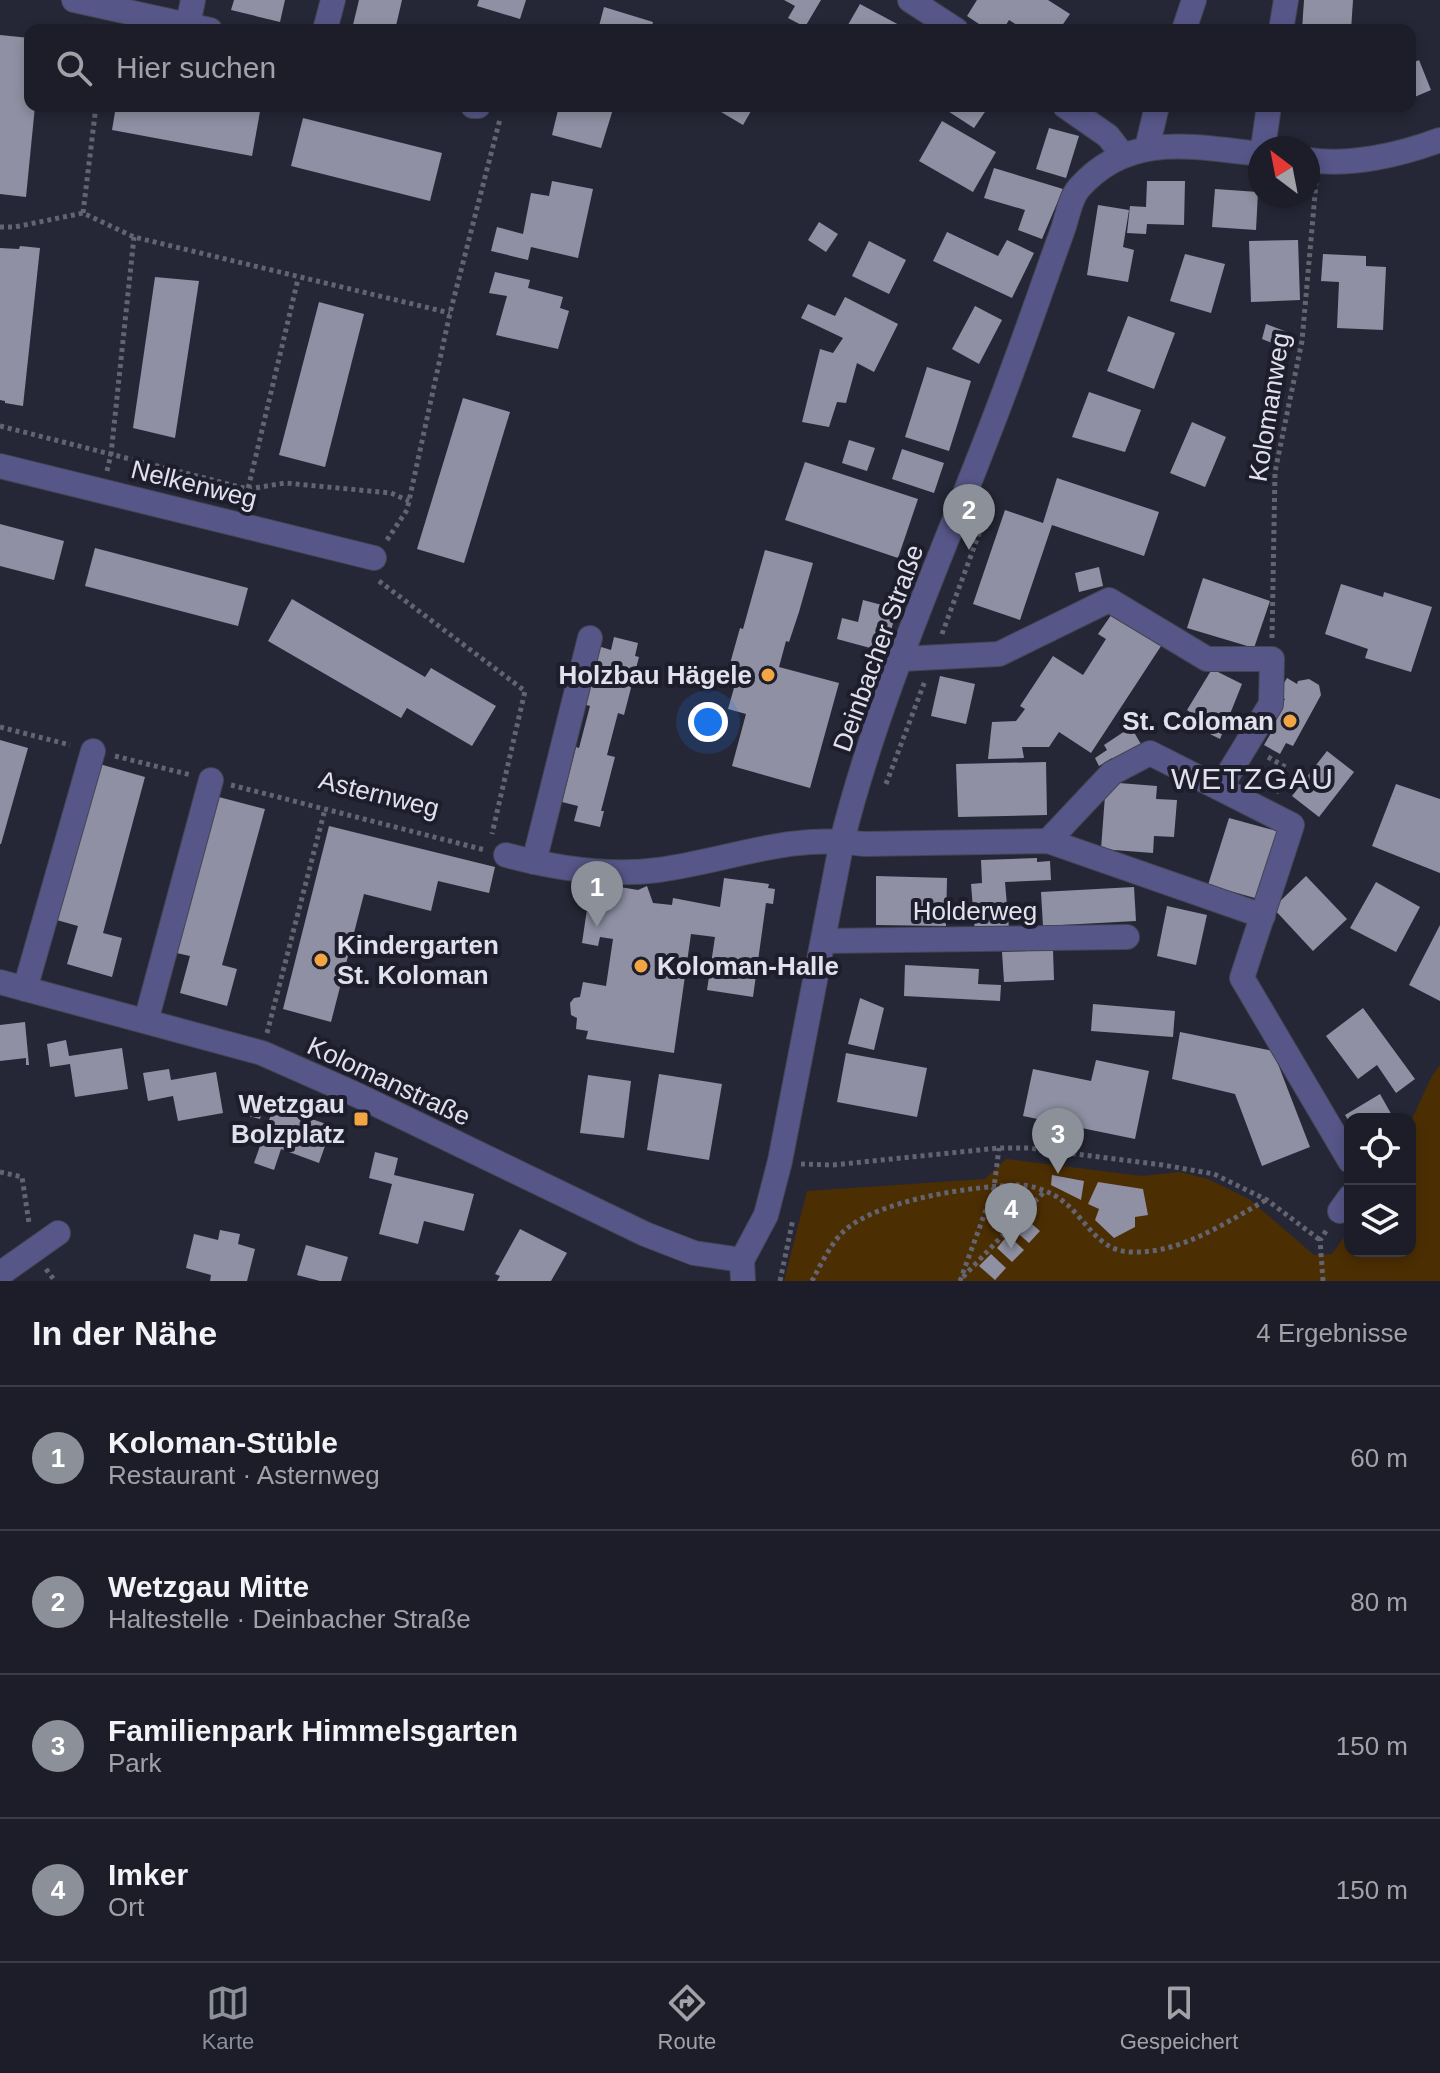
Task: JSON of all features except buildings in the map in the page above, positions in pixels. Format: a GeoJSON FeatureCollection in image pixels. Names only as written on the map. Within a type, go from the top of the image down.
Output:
{"type":"FeatureCollection","features":[{"type":"Feature","properties":{"kind":"street"},"geometry":{"type":"LineString","coordinates":[[74,0],[197,18]]}},
{"type":"Feature","properties":{"kind":"street"},"geometry":{"type":"LineString","coordinates":[[327,24],[333,0]]}},
{"type":"Feature","properties":{"kind":"street"},"geometry":{"type":"LineString","coordinates":[[910,0],[947,24]]}},
{"type":"Feature","properties":{"kind":"street"},"geometry":{"type":"LineString","coordinates":[[1186,24],[1194,0]]}},
{"type":"Feature","properties":{"kind":"street"},"geometry":{"type":"LineString","coordinates":[[1282,24],[1286,0]]}},
{"type":"Feature","properties":{"kind":"street"},"geometry":{"type":"LineString","coordinates":[[1074,112],[1108,136],[1122,154]]}},
{"type":"Feature","properties":{"kind":"street"},"geometry":{"type":"LineString","coordinates":[[1147,148],[1156,112]]}},
{"type":"Feature","properties":{"kind":"street"},"geometry":{"type":"LineString","coordinates":[[1265,136],[1268,112]]}},
{"type":"Feature","properties":{"kind":"street"},"geometry":{"type":"LineString","coordinates":[[1320,160],[1410,151],[1440,140]]}},
{"type":"Feature","properties":{"kind":"street","name":"Deinbacher Straße"},"geometry":{"type":"LineString","coordinates":[[743,1270],[766,1215],[780,1161],[842,841],[855,791],[901,659],[1013,368],[1077,189],[1122,154],[1147,148],[1175,146],[1248,153]]}},
{"type":"Feature","properties":{"kind":"street","name":"Nelkenweg"},"geometry":{"type":"LineString","coordinates":[[0,466],[374,558]]}},
{"type":"Feature","properties":{"kind":"street"},"geometry":{"type":"LineString","coordinates":[[901,659],[999,654],[1109,600],[1207,659],[1272,659],[1271,704],[1220,788]]}},
{"type":"Feature","properties":{"kind":"street"},"geometry":{"type":"LineString","coordinates":[[534,862],[590,638]]}},
{"type":"Feature","properties":{"kind":"street"},"geometry":{"type":"LineString","coordinates":[[25,989],[93,751]]}},
{"type":"Feature","properties":{"kind":"street"},"geometry":{"type":"LineString","coordinates":[[1048,841],[1112,773],[1150,753],[1292,825],[1242,978],[1344,1151]]}},
{"type":"Feature","properties":{"kind":"street"},"geometry":{"type":"LineString","coordinates":[[146,1021],[211,780]]}},
{"type":"Feature","properties":{"kind":"street"},"geometry":{"type":"LineString","coordinates":[[497,853],[586,872],[656,871],[799,841],[864,844],[1048,841],[1263,916]]}},
{"type":"Feature","properties":{"kind":"street","name":"Holderweg"},"geometry":{"type":"LineString","coordinates":[[823,941],[1127,937]]}},
{"type":"Feature","properties":{"kind":"street","name":"Kolomanstraße"},"geometry":{"type":"LineString","coordinates":[[0,982],[262,1053],[357,1095],[645,1234],[743,1270]]}},
{"type":"Feature","properties":{"kind":"street"},"geometry":{"type":"LineString","coordinates":[[0,1274],[58,1233]]}},
{"type":"Feature","properties":{"kind":"path"},"geometry":{"type":"LineString","coordinates":[[83,213],[95,112]]}},
{"type":"Feature","properties":{"kind":"path"},"geometry":{"type":"LineString","coordinates":[[493,112],[501,115],[450,313],[407,510],[374,558],[377,580],[525,691],[497,853]]}},
{"type":"Feature","properties":{"kind":"path","name":"Kolomanweg"},"geometry":{"type":"LineString","coordinates":[[1272,659],[1275,472],[1302,341],[1310,208]]}},
{"type":"Feature","properties":{"kind":"path"},"geometry":{"type":"LineString","coordinates":[[0,227],[15,227],[83,213],[134,237],[298,279],[450,313]]}},
{"type":"Feature","properties":{"kind":"path"},"geometry":{"type":"LineString","coordinates":[[101,490],[111,454],[134,237]]}},
{"type":"Feature","properties":{"kind":"path"},"geometry":{"type":"LineString","coordinates":[[246,525],[248,489],[298,279]]}},
{"type":"Feature","properties":{"kind":"path"},"geometry":{"type":"LineString","coordinates":[[0,426],[248,489],[285,483],[391,493],[409,501]]}},
{"type":"Feature","properties":{"kind":"path"},"geometry":{"type":"LineString","coordinates":[[885,788],[981,527]]}},
{"type":"Feature","properties":{"kind":"path","name":"Asternweg"},"geometry":{"type":"LineString","coordinates":[[0,727],[497,853]]}},
{"type":"Feature","properties":{"kind":"path"},"geometry":{"type":"LineString","coordinates":[[262,1053],[325,809]]}},
{"type":"Feature","properties":{"kind":"path"},"geometry":{"type":"LineString","coordinates":[[960,1281],[994,1188],[999,1148]]}},
{"type":"Feature","properties":{"kind":"path"},"geometry":{"type":"LineString","coordinates":[[799,1164],[833,1165],[999,1148],[1029,1148],[1214,1174],[1267,1200],[1320,1240],[1323,1281]]}},
{"type":"Feature","properties":{"kind":"path"},"geometry":{"type":"LineString","coordinates":[[812,1281],[843,1231],[862,1218],[921,1196],[1023,1185],[1061,1199],[1109,1248],[1129,1252],[1152,1251],[1196,1238],[1267,1200]]}},
{"type":"Feature","properties":{"kind":"path"},"geometry":{"type":"LineString","coordinates":[[960,1281],[1044,1192]]}},
{"type":"Feature","properties":{"kind":"shaded area"},"geometry":{"type":"Polygon","coordinates":[[[1440,1065],[1440,1281],[784,1281],[807,1191],[985,1179],[1006,1159],[1142,1176],[1180,1172],[1208,1179],[1249,1199],[1314,1255],[1332,1254],[1344,1237],[1344,1257],[1416,1257],[1415,1113],[1440,1065]]]}},
{"type":"Feature","properties":{"kind":"place","name":"Wetzgau Mitte"},"geometry":{"type":"Point","coordinates":[969,550]}},
{"type":"Feature","properties":{"kind":"place","name":"Holzbau Hägele"},"geometry":{"type":"Point","coordinates":[768,675]}},
{"type":"Feature","properties":{"kind":"place","name":"St. Coloman"},"geometry":{"type":"Point","coordinates":[1290,721]}},
{"type":"Feature","properties":{"kind":"place","name":"Koloman-Stüble"},"geometry":{"type":"Point","coordinates":[597,927]}},
{"type":"Feature","properties":{"kind":"place","name":"Kindergarten St. Koloman"},"geometry":{"type":"Point","coordinates":[321,960]}},
{"type":"Feature","properties":{"kind":"place","name":"Koloman-Halle"},"geometry":{"type":"Point","coordinates":[641,966]}},
{"type":"Feature","properties":{"kind":"place","name":"Wetzgau Bolzplatz"},"geometry":{"type":"Point","coordinates":[361,1119]}},
{"type":"Feature","properties":{"kind":"place","name":"Familienpark Himmelsgarten"},"geometry":{"type":"Point","coordinates":[1058,1174]}},
{"type":"Feature","properties":{"kind":"place","name":"Imker"},"geometry":{"type":"Point","coordinates":[1011,1249]}},
{"type":"Feature","properties":{"kind":"district","name":"WETZGAU"},"geometry":{"type":"Point","coordinates":[1253,778]}}]}
